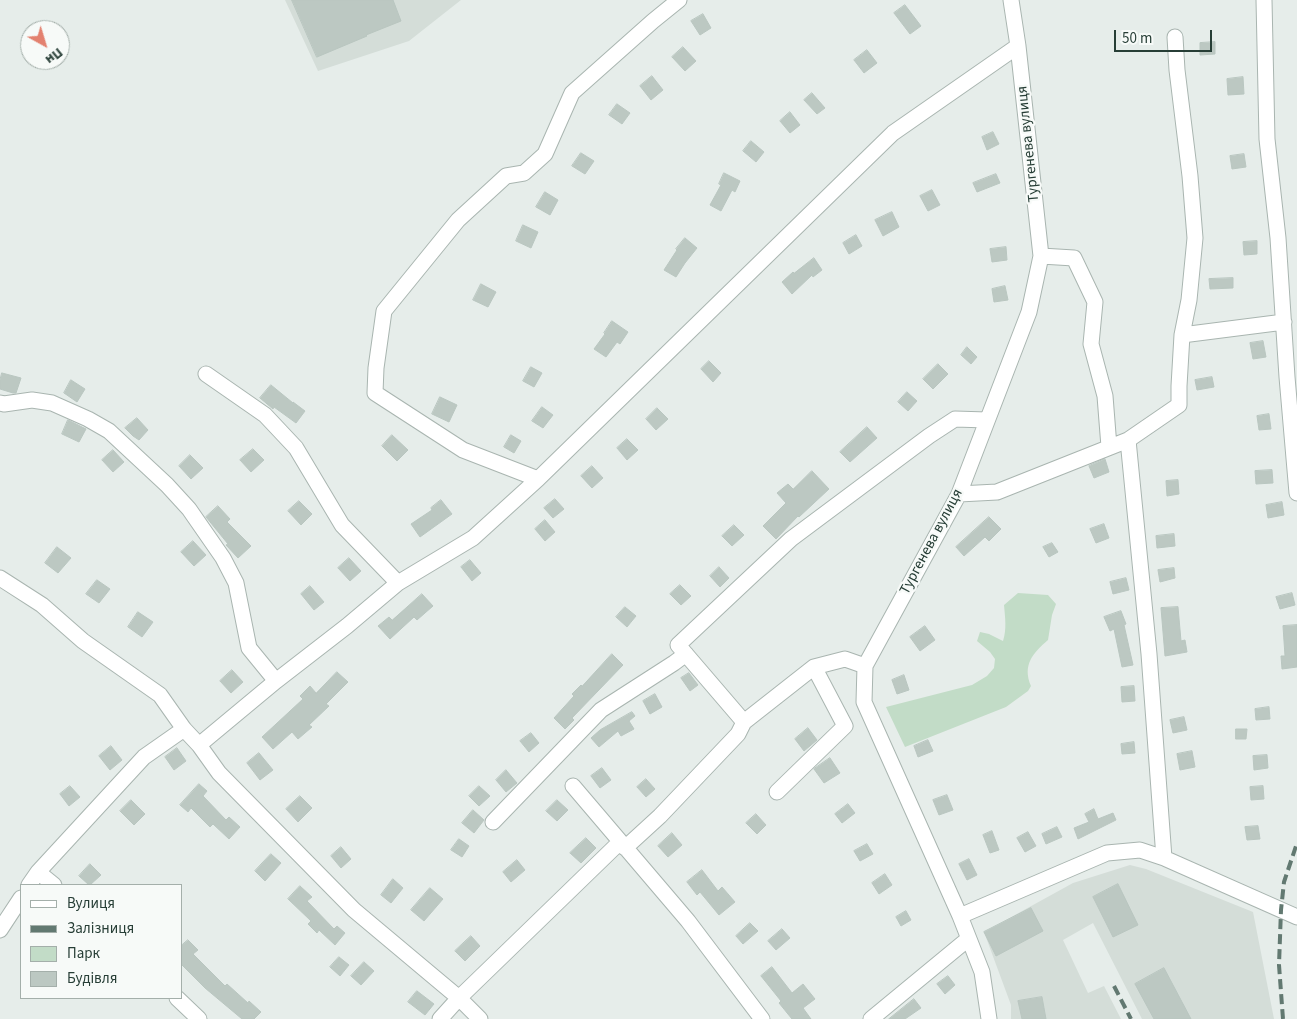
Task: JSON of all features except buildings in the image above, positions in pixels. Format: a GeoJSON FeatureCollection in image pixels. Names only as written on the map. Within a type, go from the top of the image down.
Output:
{"type":"FeatureCollection","features":[{"type":"Feature","properties":{"kind":"street"},"geometry":{"type":"LineString","coordinates":[[538,478],[463,450],[375,393],[376,368],[384,311],[458,220],[506,176],[524,173],[545,154],[572,93],[679,0]]}},
{"type":"Feature","properties":{"kind":"street","name":"Тургенева вулиця"},"geometry":{"type":"LineString","coordinates":[[989,1019],[982,972],[960,916],[864,702],[865,666],[959,494],[1028,312],[1041,256],[1018,46],[1011,0]]}},
{"type":"Feature","properties":{"kind":"street"},"geometry":{"type":"LineString","coordinates":[[1264,0],[1267,139],[1278,238],[1297,493]]}},
{"type":"Feature","properties":{"kind":"street"},"geometry":{"type":"LineString","coordinates":[[959,494],[997,492],[1128,440],[1179,405],[1178,386],[1182,335],[1189,300],[1195,238],[1175,37]]}},
{"type":"Feature","properties":{"kind":"street"},"geometry":{"type":"LineString","coordinates":[[199,745],[398,583],[473,538],[538,478],[893,133],[1018,46]]}},
{"type":"Feature","properties":{"kind":"street"},"geometry":{"type":"LineString","coordinates":[[1041,256],[1074,258],[1095,302],[1091,344],[1105,396],[1108,447]]}},
{"type":"Feature","properties":{"kind":"street"},"geometry":{"type":"LineString","coordinates":[[1182,335],[1284,322]]}},
{"type":"Feature","properties":{"kind":"street"},"geometry":{"type":"LineString","coordinates":[[206,374],[265,415],[296,448],[342,525],[398,583]]}},
{"type":"Feature","properties":{"kind":"street"},"geometry":{"type":"LineString","coordinates":[[0,403],[32,400],[52,403],[88,419],[109,431],[167,485],[189,509],[223,558],[236,583],[249,648],[276,681]]}},
{"type":"Feature","properties":{"kind":"street"},"geometry":{"type":"LineString","coordinates":[[744,722],[678,645],[791,539],[929,436],[955,420],[987,420]]}},
{"type":"Feature","properties":{"kind":"street"},"geometry":{"type":"LineString","coordinates":[[1128,440],[1148,654],[1164,858]]}},
{"type":"Feature","properties":{"kind":"street"},"geometry":{"type":"LineString","coordinates":[[0,578],[42,605],[83,641],[160,695],[219,773],[354,910],[459,998],[480,1019]]}},
{"type":"Feature","properties":{"kind":"street"},"geometry":{"type":"LineString","coordinates":[[493,822],[601,710],[686,654]]}},
{"type":"Feature","properties":{"kind":"street"},"geometry":{"type":"LineString","coordinates":[[440,1019],[459,998],[623,845],[660,816],[738,734],[744,722],[814,667],[845,658],[865,666]]}},
{"type":"Feature","properties":{"kind":"street"},"geometry":{"type":"LineString","coordinates":[[777,792],[845,726],[814,667]]}},
{"type":"Feature","properties":{"kind":"street"},"geometry":{"type":"LineString","coordinates":[[31,884],[38,872],[144,757],[184,729]]}},
{"type":"Feature","properties":{"kind":"street"},"geometry":{"type":"LineString","coordinates":[[573,786],[688,921],[762,1019]]}},
{"type":"Feature","properties":{"kind":"street"},"geometry":{"type":"LineString","coordinates":[[960,916],[1107,853],[1140,850],[1164,858],[1297,917]]}},
{"type":"Feature","properties":{"kind":"street"},"geometry":{"type":"LineString","coordinates":[[38,872],[53,884]]}},
{"type":"Feature","properties":{"kind":"street"},"geometry":{"type":"LineString","coordinates":[[0,930],[20,900]]}},
{"type":"Feature","properties":{"kind":"street"},"geometry":{"type":"LineString","coordinates":[[871,1019],[968,938]]}},
{"type":"Feature","properties":{"kind":"street"},"geometry":{"type":"LineString","coordinates":[[178,999],[199,1019]]}},
{"type":"Feature","properties":{"kind":"shaded area"},"geometry":{"type":"Polygon","coordinates":[[[285,0],[461,0],[409,41],[318,71],[285,0]]]}},
{"type":"Feature","properties":{"kind":"shaded area"},"geometry":{"type":"Polygon","coordinates":[[[1130,865],[1146,869],[1253,912],[1274,1019],[1142,1019],[1093,923],[1063,940],[1088,993],[1104,986],[1121,1019],[1011,1019],[1011,1005],[984,932],[1073,883],[1130,865]]]}},
{"type":"Feature","properties":{"kind":"green space"},"geometry":{"type":"Polygon","coordinates":[[[1018,593],[1048,595],[1056,604],[1052,615],[1048,640],[1030,660],[1028,666],[1031,686],[1028,691],[1006,707],[905,747],[886,707],[972,685],[987,676],[994,668],[995,659],[977,641],[980,632],[1003,641],[1005,628],[1004,605],[1018,593]]]}},
{"type":"Feature","properties":{"kind":"railway"},"geometry":{"type":"LineString","coordinates":[[1283,1019],[1279,965],[1281,910],[1284,882],[1297,843]]}},
{"type":"Feature","properties":{"kind":"railway"},"geometry":{"type":"LineString","coordinates":[[1114,986],[1131,1019]]}}]}
